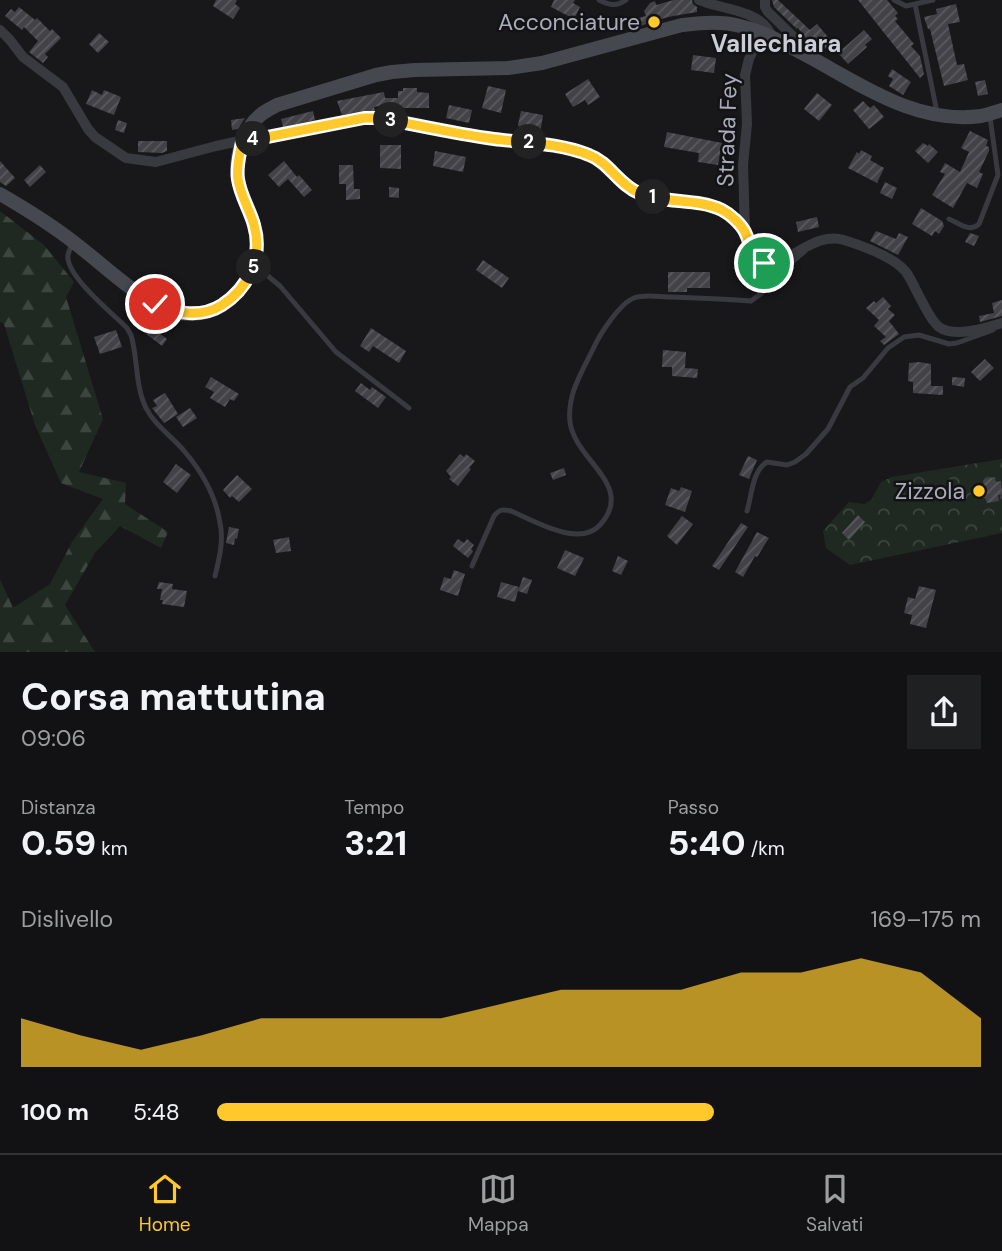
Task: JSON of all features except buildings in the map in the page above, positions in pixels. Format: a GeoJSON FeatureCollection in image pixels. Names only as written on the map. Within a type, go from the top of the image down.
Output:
{"type":"FeatureCollection","features":[{"type":"Feature","properties":{"kind":"main road"},"geometry":{"type":"LineString","coordinates":[[0,194],[34,214],[140,294],[166,310],[198,313],[220,307],[238,292],[254,267],[257,252],[255,227],[238,178],[238,160],[242,142],[254,121],[277,105],[376,75],[415,70],[508,68],[535,64],[682,25],[726,23],[766,35],[899,104],[920,112],[979,116],[996,112]]}},
{"type":"Feature","properties":{"kind":"street"},"geometry":{"type":"LineString","coordinates":[[699,0],[759,20],[767,26],[766,35]]}},
{"type":"Feature","properties":{"kind":"street"},"geometry":{"type":"LineString","coordinates":[[765,0],[768,12],[797,41],[805,54]]}},
{"type":"Feature","properties":{"kind":"street","name":"Strada Fey"},"geometry":{"type":"LineString","coordinates":[[0,30],[23,57],[63,87],[82,121],[95,137],[126,158],[156,162],[216,146],[364,118],[379,118],[554,146],[590,155],[625,185],[641,194],[720,209],[745,231]]}},
{"type":"Feature","properties":{"kind":"street","name":"Strada Fey"},"geometry":{"type":"LineString","coordinates":[[766,35],[750,59],[745,75],[745,231],[754,256],[764,263],[776,262],[812,243],[843,239],[876,252],[905,272],[939,328],[946,331],[971,331],[1002,325]]}},
{"type":"Feature","properties":{"kind":"lane"},"geometry":{"type":"LineString","coordinates":[[599,0],[610,5],[626,0]]}},
{"type":"Feature","properties":{"kind":"lane"},"geometry":{"type":"LineString","coordinates":[[894,0],[906,6],[933,0]]}},
{"type":"Feature","properties":{"kind":"lane"},"geometry":{"type":"LineString","coordinates":[[915,4],[937,115]]}},
{"type":"Feature","properties":{"kind":"lane"},"geometry":{"type":"LineString","coordinates":[[949,219],[971,229],[979,224],[998,175],[996,112]]}},
{"type":"Feature","properties":{"kind":"lane"},"geometry":{"type":"LineString","coordinates":[[74,242],[67,256],[73,271],[131,335],[145,407],[185,452],[210,489],[221,524],[215,576]]}},
{"type":"Feature","properties":{"kind":"lane"},"geometry":{"type":"LineString","coordinates":[[472,566],[498,511],[511,511],[574,535],[592,531],[599,526],[610,509],[612,500],[607,481],[577,443],[570,424],[569,406],[572,391],[602,331],[626,304],[633,298],[653,296],[751,300],[763,292],[771,280],[812,243]]}},
{"type":"Feature","properties":{"kind":"lane"},"geometry":{"type":"LineString","coordinates":[[254,267],[280,286],[336,352],[409,408]]}},
{"type":"Feature","properties":{"kind":"lane"},"geometry":{"type":"LineString","coordinates":[[747,511],[760,467],[767,462],[787,465],[806,454],[828,429],[850,387],[863,378],[888,348],[912,335],[949,344],[957,343],[1002,325]]}},
{"type":"Feature","properties":{"kind":"green space"},"geometry":{"type":"Polygon","coordinates":[[[0,211],[44,245],[74,282],[66,297],[103,419],[79,472],[126,483],[125,504],[168,532],[161,548],[120,526],[95,553],[65,605],[95,652],[0,652],[0,579],[13,608],[50,584],[72,542],[103,499],[61,483],[35,425],[4,324],[0,322],[0,211]]]}},
{"type":"Feature","properties":{"kind":"green space"},"geometry":{"type":"Polygon","coordinates":[[[1002,459],[1002,533],[850,565],[826,548],[823,531],[849,502],[865,504],[871,500],[881,482],[892,477],[1002,459]]]}},
{"type":"Feature","properties":{"kind":"place","name":"Acconciature"},"geometry":{"type":"Point","coordinates":[654,22]}},
{"type":"Feature","properties":{"kind":"place","name":"Zizzola"},"geometry":{"type":"Point","coordinates":[979,491]}},
{"type":"Feature","properties":{"kind":"district","name":"Vallechiara"},"geometry":{"type":"Point","coordinates":[776,44]}},
{"type":"Feature","properties":{"kind":"route"},"geometry":{"type":"LineString","coordinates":[[155,304],[166,310],[188,313],[220,307],[238,292],[254,267],[257,252],[255,227],[238,178],[242,142],[364,118],[379,118],[495,139],[554,146],[590,155],[631,190],[726,212],[745,231],[754,256],[764,263]]}}]}
